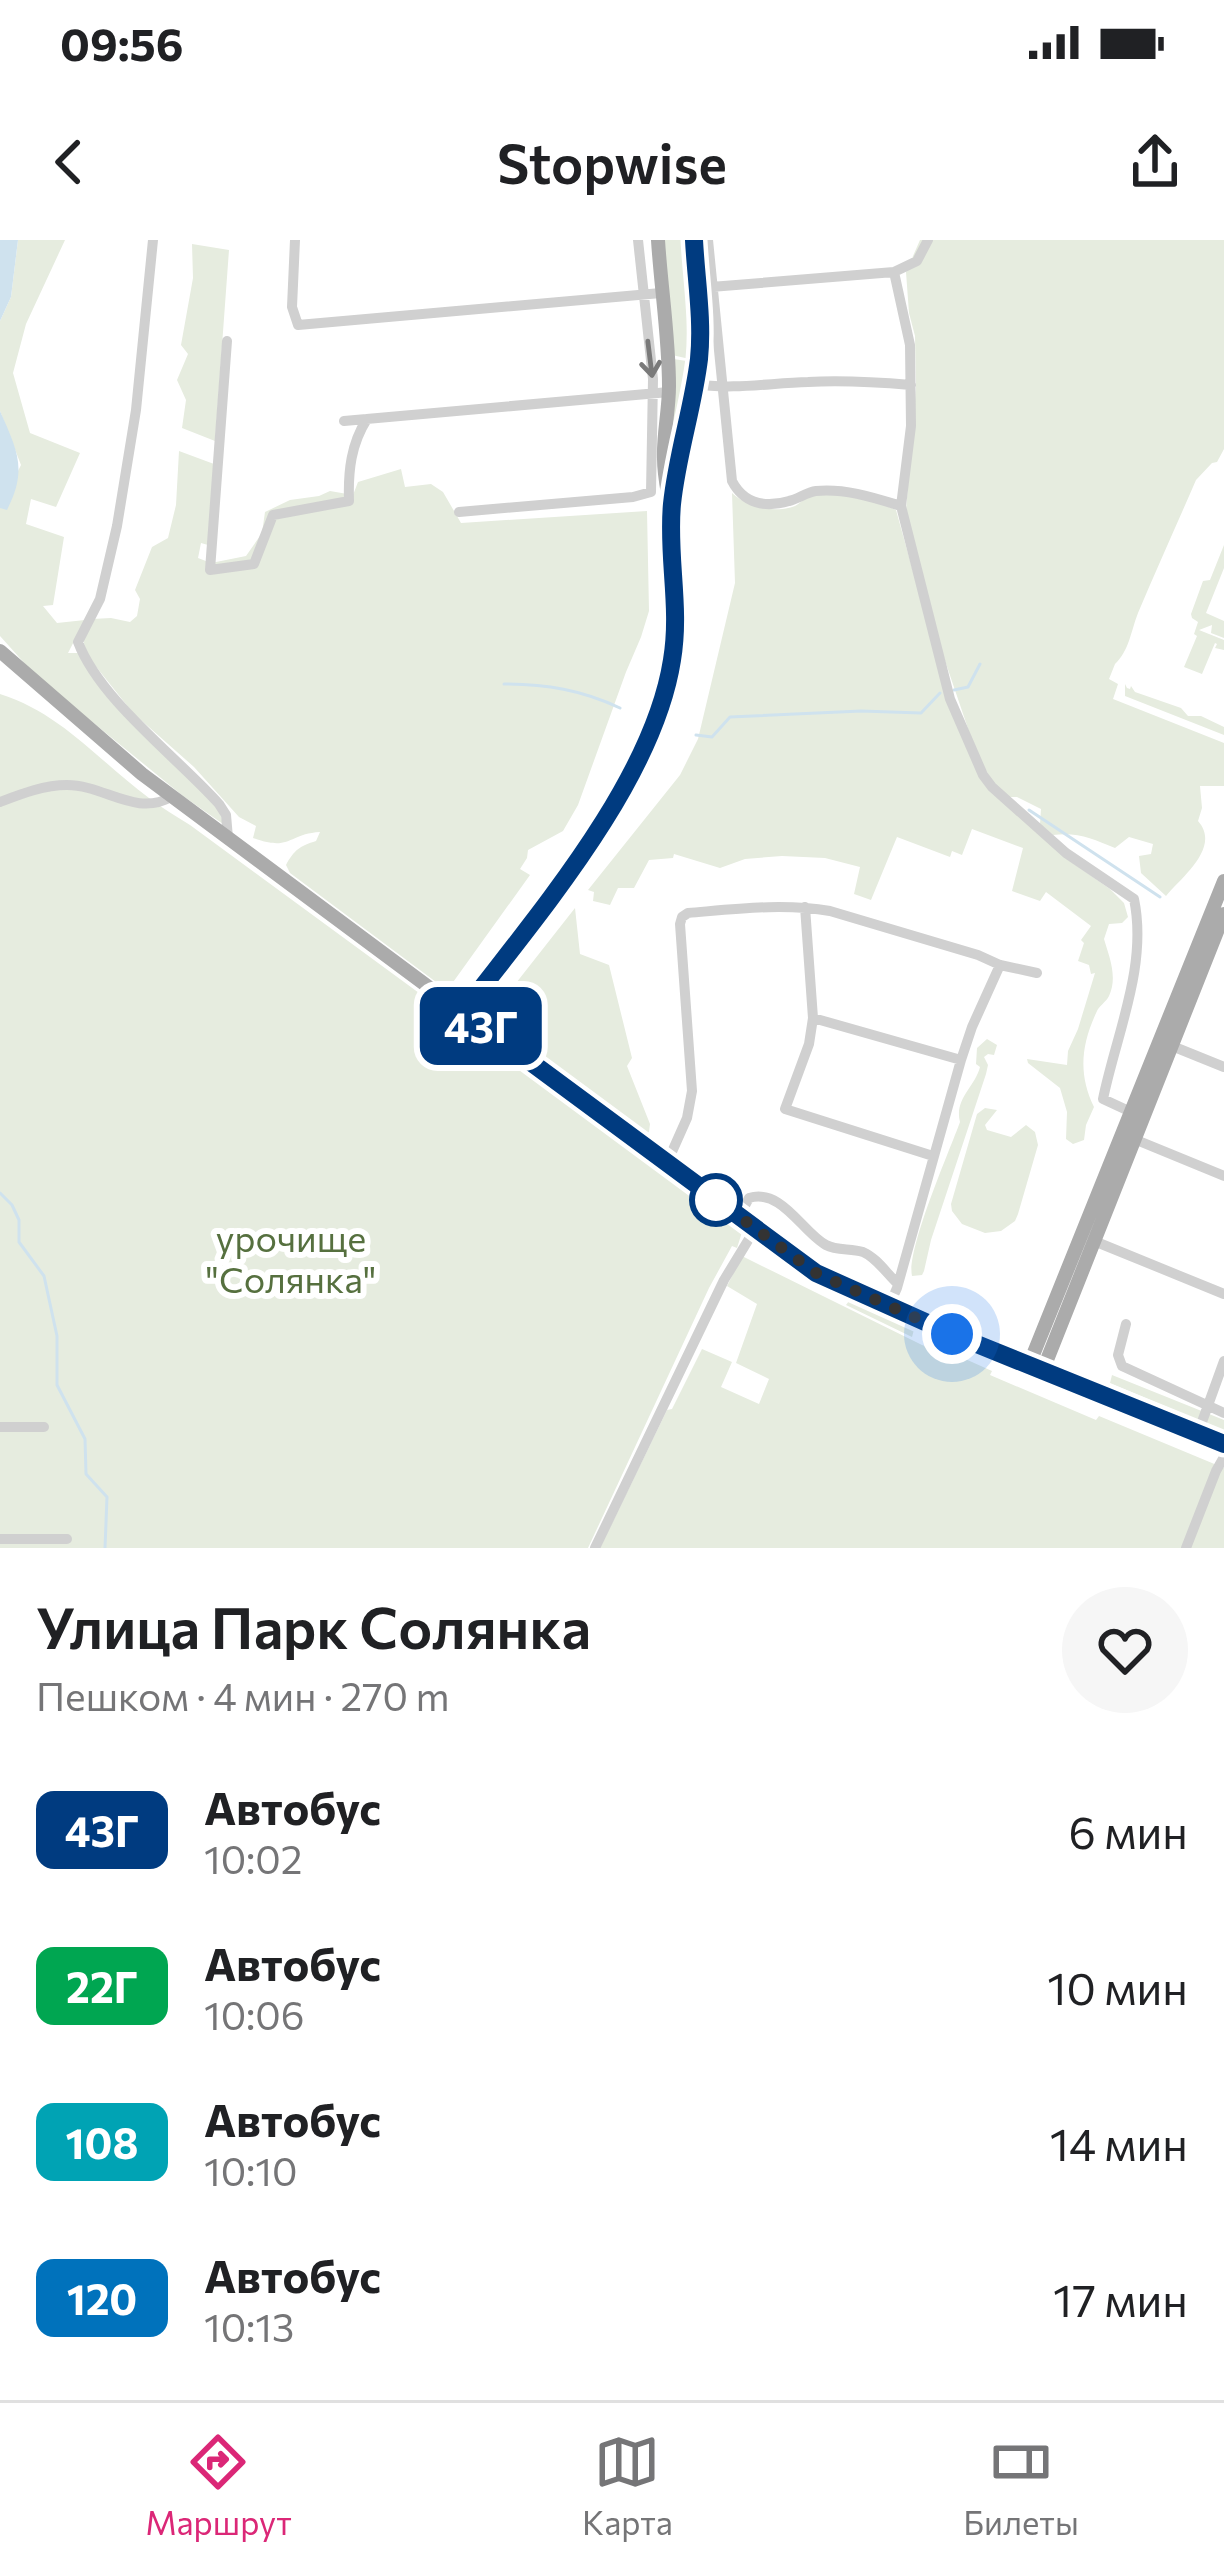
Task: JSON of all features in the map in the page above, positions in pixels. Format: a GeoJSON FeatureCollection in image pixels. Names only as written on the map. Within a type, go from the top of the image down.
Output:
{"type":"FeatureCollection","features":[{"type":"Feature","properties":{"kind":"main road"},"geometry":{"type":"LineString","coordinates":[[463,1012],[595,833],[632,773],[667,685],[675,639],[658,240]]}},
{"type":"Feature","properties":{"kind":"main road"},"geometry":{"type":"LineString","coordinates":[[671,468],[695,384],[700,339],[694,240]]}},
{"type":"Feature","properties":{"kind":"main road"},"geometry":{"type":"LineString","coordinates":[[1,652],[171,797],[816,1273],[1224,1444]]}},
{"type":"Feature","properties":{"kind":"main road"},"geometry":{"type":"LineString","coordinates":[[1036,1367],[1224,881]]}},
{"type":"Feature","properties":{"kind":"main road"},"geometry":{"type":"LineString","coordinates":[[1036,1367],[1094,1241],[1224,914]]}},
{"type":"Feature","properties":{"kind":"street"},"geometry":{"type":"LineString","coordinates":[[153,240],[136,410],[117,526],[100,599],[78,642],[84,659],[129,715],[219,804],[226,815],[228,838]]}},
{"type":"Feature","properties":{"kind":"street"},"geometry":{"type":"LineString","coordinates":[[295,240],[292,307],[298,325],[661,293]]}},
{"type":"Feature","properties":{"kind":"street"},"geometry":{"type":"LineString","coordinates":[[459,512],[651,492],[661,393],[638,240]]}},
{"type":"Feature","properties":{"kind":"street"},"geometry":{"type":"LineString","coordinates":[[708,240],[732,482],[739,494],[751,502],[782,503],[814,491],[872,496],[901,506]]}},
{"type":"Feature","properties":{"kind":"street"},"geometry":{"type":"LineString","coordinates":[[711,287],[895,272],[917,261],[928,240]]}},
{"type":"Feature","properties":{"kind":"street"},"geometry":{"type":"LineString","coordinates":[[895,272],[908,327],[911,386],[901,506],[950,699],[992,787],[1066,853],[1134,899],[1138,918],[1134,962],[1103,1100],[1131,1112]]}},
{"type":"Feature","properties":{"kind":"street"},"geometry":{"type":"LineString","coordinates":[[227,341],[210,570],[254,564],[273,515],[349,501],[353,451],[368,419]]}},
{"type":"Feature","properties":{"kind":"street"},"geometry":{"type":"LineString","coordinates":[[695,384],[869,381],[911,386]]}},
{"type":"Feature","properties":{"kind":"street"},"geometry":{"type":"LineString","coordinates":[[344,422],[661,393]]}},
{"type":"Feature","properties":{"kind":"street"},"geometry":{"type":"LineString","coordinates":[[0,802],[66,785],[141,805],[171,797]]}},
{"type":"Feature","properties":{"kind":"street"},"geometry":{"type":"LineString","coordinates":[[805,907],[813,1018],[809,1044],[785,1109],[932,1156]]}},
{"type":"Feature","properties":{"kind":"street"},"geometry":{"type":"LineString","coordinates":[[664,1161],[687,1118],[692,1091],[680,924],[688,913],[805,907],[830,911],[1037,973]]}},
{"type":"Feature","properties":{"kind":"street"},"geometry":{"type":"LineString","coordinates":[[889,1306],[961,1060],[1000,965]]}},
{"type":"Feature","properties":{"kind":"street"},"geometry":{"type":"LineString","coordinates":[[813,1018],[961,1060]]}},
{"type":"Feature","properties":{"kind":"street"},"geometry":{"type":"LineString","coordinates":[[1172,1046],[1224,1067]]}},
{"type":"Feature","properties":{"kind":"street"},"geometry":{"type":"LineString","coordinates":[[1134,1139],[1224,1176]]}},
{"type":"Feature","properties":{"kind":"street"},"geometry":{"type":"LineString","coordinates":[[739,1217],[749,1198],[765,1197],[801,1220],[831,1248],[860,1251],[872,1258],[898,1284]]}},
{"type":"Feature","properties":{"kind":"street"},"geometry":{"type":"LineString","coordinates":[[597,1547],[724,1280],[755,1229]]}},
{"type":"Feature","properties":{"kind":"street"},"geometry":{"type":"LineString","coordinates":[[1094,1241],[1224,1294]]}},
{"type":"Feature","properties":{"kind":"street"},"geometry":{"type":"LineString","coordinates":[[1126,1324],[1118,1355],[1122,1366],[1224,1413]]}},
{"type":"Feature","properties":{"kind":"street"},"geometry":{"type":"LineString","coordinates":[[1198,1433],[1224,1361]]}},
{"type":"Feature","properties":{"kind":"street"},"geometry":{"type":"LineString","coordinates":[[0,1427],[44,1427]]}},
{"type":"Feature","properties":{"kind":"street"},"geometry":{"type":"LineString","coordinates":[[1186,1548],[1224,1456]]}},
{"type":"Feature","properties":{"kind":"street"},"geometry":{"type":"LineString","coordinates":[[0,1539],[67,1539]]}},
{"type":"Feature","properties":{"kind":"green space"},"geometry":{"type":"Polygon","coordinates":[[[18,240],[65,240],[26,324],[13,373],[30,433],[80,453],[56,507],[31,499],[26,524],[64,537],[53,605],[43,606],[57,623],[85,620],[68,653],[78,653],[218,806],[223,824],[85,716],[0,636],[0,507],[21,465],[0,411],[0,321],[11,297],[18,240]]]}},
{"type":"Feature","properties":{"kind":"green space"},"geometry":{"type":"Polygon","coordinates":[[[662,240],[689,240],[694,360],[672,355],[662,240]]]}},
{"type":"Feature","properties":{"kind":"green space"},"geometry":{"type":"Polygon","coordinates":[[[920,240],[1224,240],[1224,449],[1196,480],[1127,647],[1109,679],[1118,684],[1113,699],[1224,743],[1224,786],[1200,786],[1202,851],[1166,896],[1141,873],[1139,856],[1151,854],[1153,844],[1129,837],[1115,848],[1078,835],[1053,835],[1040,824],[1041,809],[1008,797],[977,755],[939,643],[906,510],[916,387],[906,272],[920,240]]]}},
{"type":"Feature","properties":{"kind":"green space"},"geometry":{"type":"Polygon","coordinates":[[[192,244],[229,250],[215,441],[182,428],[186,400],[177,380],[188,354],[181,345],[193,278],[192,244]]]}},
{"type":"Feature","properties":{"kind":"green space"},"geometry":{"type":"Polygon","coordinates":[[[673,359],[694,362],[670,464],[673,359]]]}},
{"type":"Feature","properties":{"kind":"green space"},"geometry":{"type":"Polygon","coordinates":[[[179,451],[214,464],[208,545],[201,543],[198,558],[211,563],[246,556],[262,533],[265,512],[290,500],[330,491],[353,495],[358,482],[401,469],[405,487],[431,484],[443,492],[461,523],[647,511],[649,611],[578,805],[563,831],[528,850],[520,869],[530,875],[451,985],[444,988],[290,873],[286,865],[292,856],[316,841],[320,832],[282,843],[253,838],[256,826],[239,817],[194,767],[133,713],[86,654],[83,638],[92,619],[130,622],[137,616],[140,599],[135,590],[152,547],[168,538],[176,505],[179,451]]]}},
{"type":"Feature","properties":{"kind":"green space"},"geometry":{"type":"Polygon","coordinates":[[[732,493],[770,509],[831,494],[896,510],[927,622],[984,783],[1064,857],[1124,903],[1128,917],[1109,924],[1104,939],[1112,989],[1097,1011],[1085,1048],[1085,1083],[1094,1107],[1084,1140],[1073,1144],[1066,1139],[1067,1112],[1060,1088],[1027,1059],[1067,1065],[1095,973],[1078,961],[1081,940],[1091,926],[1046,892],[1040,901],[1012,891],[1023,848],[972,829],[962,855],[952,851],[950,857],[897,837],[871,900],[854,894],[860,867],[825,858],[745,859],[720,868],[674,854],[673,858],[649,860],[634,888],[618,888],[610,905],[593,901],[594,892],[588,890],[680,775],[698,739],[735,583],[732,493]]]}},
{"type":"Feature","properties":{"kind":"green space"},"geometry":{"type":"Polygon","coordinates":[[[1224,545],[1224,568],[1206,613],[1224,621],[1224,638],[1211,633],[1212,625],[1199,630],[1224,640],[1224,650],[1215,648],[1215,643],[1202,674],[1184,667],[1197,636],[1198,622],[1191,614],[1224,545]]]}},
{"type":"Feature","properties":{"kind":"green space"},"geometry":{"type":"Polygon","coordinates":[[[1125,684],[1181,708],[1188,716],[1201,716],[1224,727],[1224,735],[1125,696],[1125,684]]]}},
{"type":"Feature","properties":{"kind":"green space","name":"урочище \"Солянка\""},"geometry":{"type":"Polygon","coordinates":[[[0,694],[61,726],[154,802],[743,1229],[737,1248],[732,1246],[709,1288],[588,1548],[0,1548],[0,694]]]}},
{"type":"Feature","properties":{"kind":"green space"},"geometry":{"type":"Polygon","coordinates":[[[575,908],[580,954],[609,965],[632,1058],[627,1066],[650,1124],[644,1137],[490,1022],[575,908]]]}},
{"type":"Feature","properties":{"kind":"green space"},"geometry":{"type":"Polygon","coordinates":[[[987,1039],[997,1045],[994,1055],[984,1057],[986,1074],[924,1271],[912,1276],[915,1246],[960,1122],[962,1100],[980,1067],[977,1048],[987,1039]]]}},
{"type":"Feature","properties":{"kind":"green space"},"geometry":{"type":"Polygon","coordinates":[[[985,1108],[997,1110],[985,1125],[987,1130],[1011,1137],[1026,1125],[1035,1132],[1038,1145],[1015,1221],[1001,1231],[985,1233],[962,1224],[951,1204],[977,1114],[985,1108]]]}},
{"type":"Feature","properties":{"kind":"green space"},"geometry":{"type":"Polygon","coordinates":[[[742,1256],[922,1345],[992,1371],[990,1375],[1224,1468],[1224,1548],[600,1548],[702,1349],[732,1362],[721,1387],[759,1404],[769,1379],[736,1363],[757,1304],[727,1286],[742,1256]]]}},
{"type":"Feature","properties":{"kind":"green space"},"geometry":{"type":"Polygon","coordinates":[[[852,1297],[915,1326],[912,1337],[846,1305],[852,1297]]]}},
{"type":"Feature","properties":{"kind":"green space"},"geometry":{"type":"Polygon","coordinates":[[[1112,1375],[1224,1420],[1224,1431],[1110,1383],[1112,1375]]]}},
{"type":"Feature","properties":{"kind":"water"},"geometry":{"type":"Polygon","coordinates":[[[0,240],[18,240],[11,297],[0,321],[0,240]]]}},
{"type":"Feature","properties":{"kind":"water"},"geometry":{"type":"Polygon","coordinates":[[[0,411],[18,460],[17,483],[7,510],[0,508],[0,411]]]}},
{"type":"Feature","properties":{"kind":"waterway"},"geometry":{"type":"LineString","coordinates":[[954,690],[968,687],[980,664]]}},
{"type":"Feature","properties":{"kind":"waterway"},"geometry":{"type":"LineString","coordinates":[[504,684],[564,689],[620,708]]}},
{"type":"Feature","properties":{"kind":"waterway"},"geometry":{"type":"LineString","coordinates":[[696,735],[712,737],[730,717],[921,713],[940,693]]}},
{"type":"Feature","properties":{"kind":"waterway"},"geometry":{"type":"LineString","coordinates":[[1029,810],[1160,897]]}},
{"type":"Feature","properties":{"kind":"waterway"},"geometry":{"type":"LineString","coordinates":[[0,1193],[19,1220],[19,1242],[44,1276],[57,1336],[57,1385],[85,1439],[86,1474],[107,1497],[105,1548]]}},
{"type":"Feature","properties":{"kind":"bus line","name":"43Г"},"geometry":{"type":"LineString","coordinates":[[694,240],[700,339],[671,512],[676,615],[667,685],[644,747],[612,806],[463,1012],[816,1273],[952,1334],[1224,1444]]}},
{"type":"Feature","properties":{"kind":"route"},"geometry":{"type":"LineString","coordinates":[[716,1200],[816,1273],[952,1334]]}}]}
